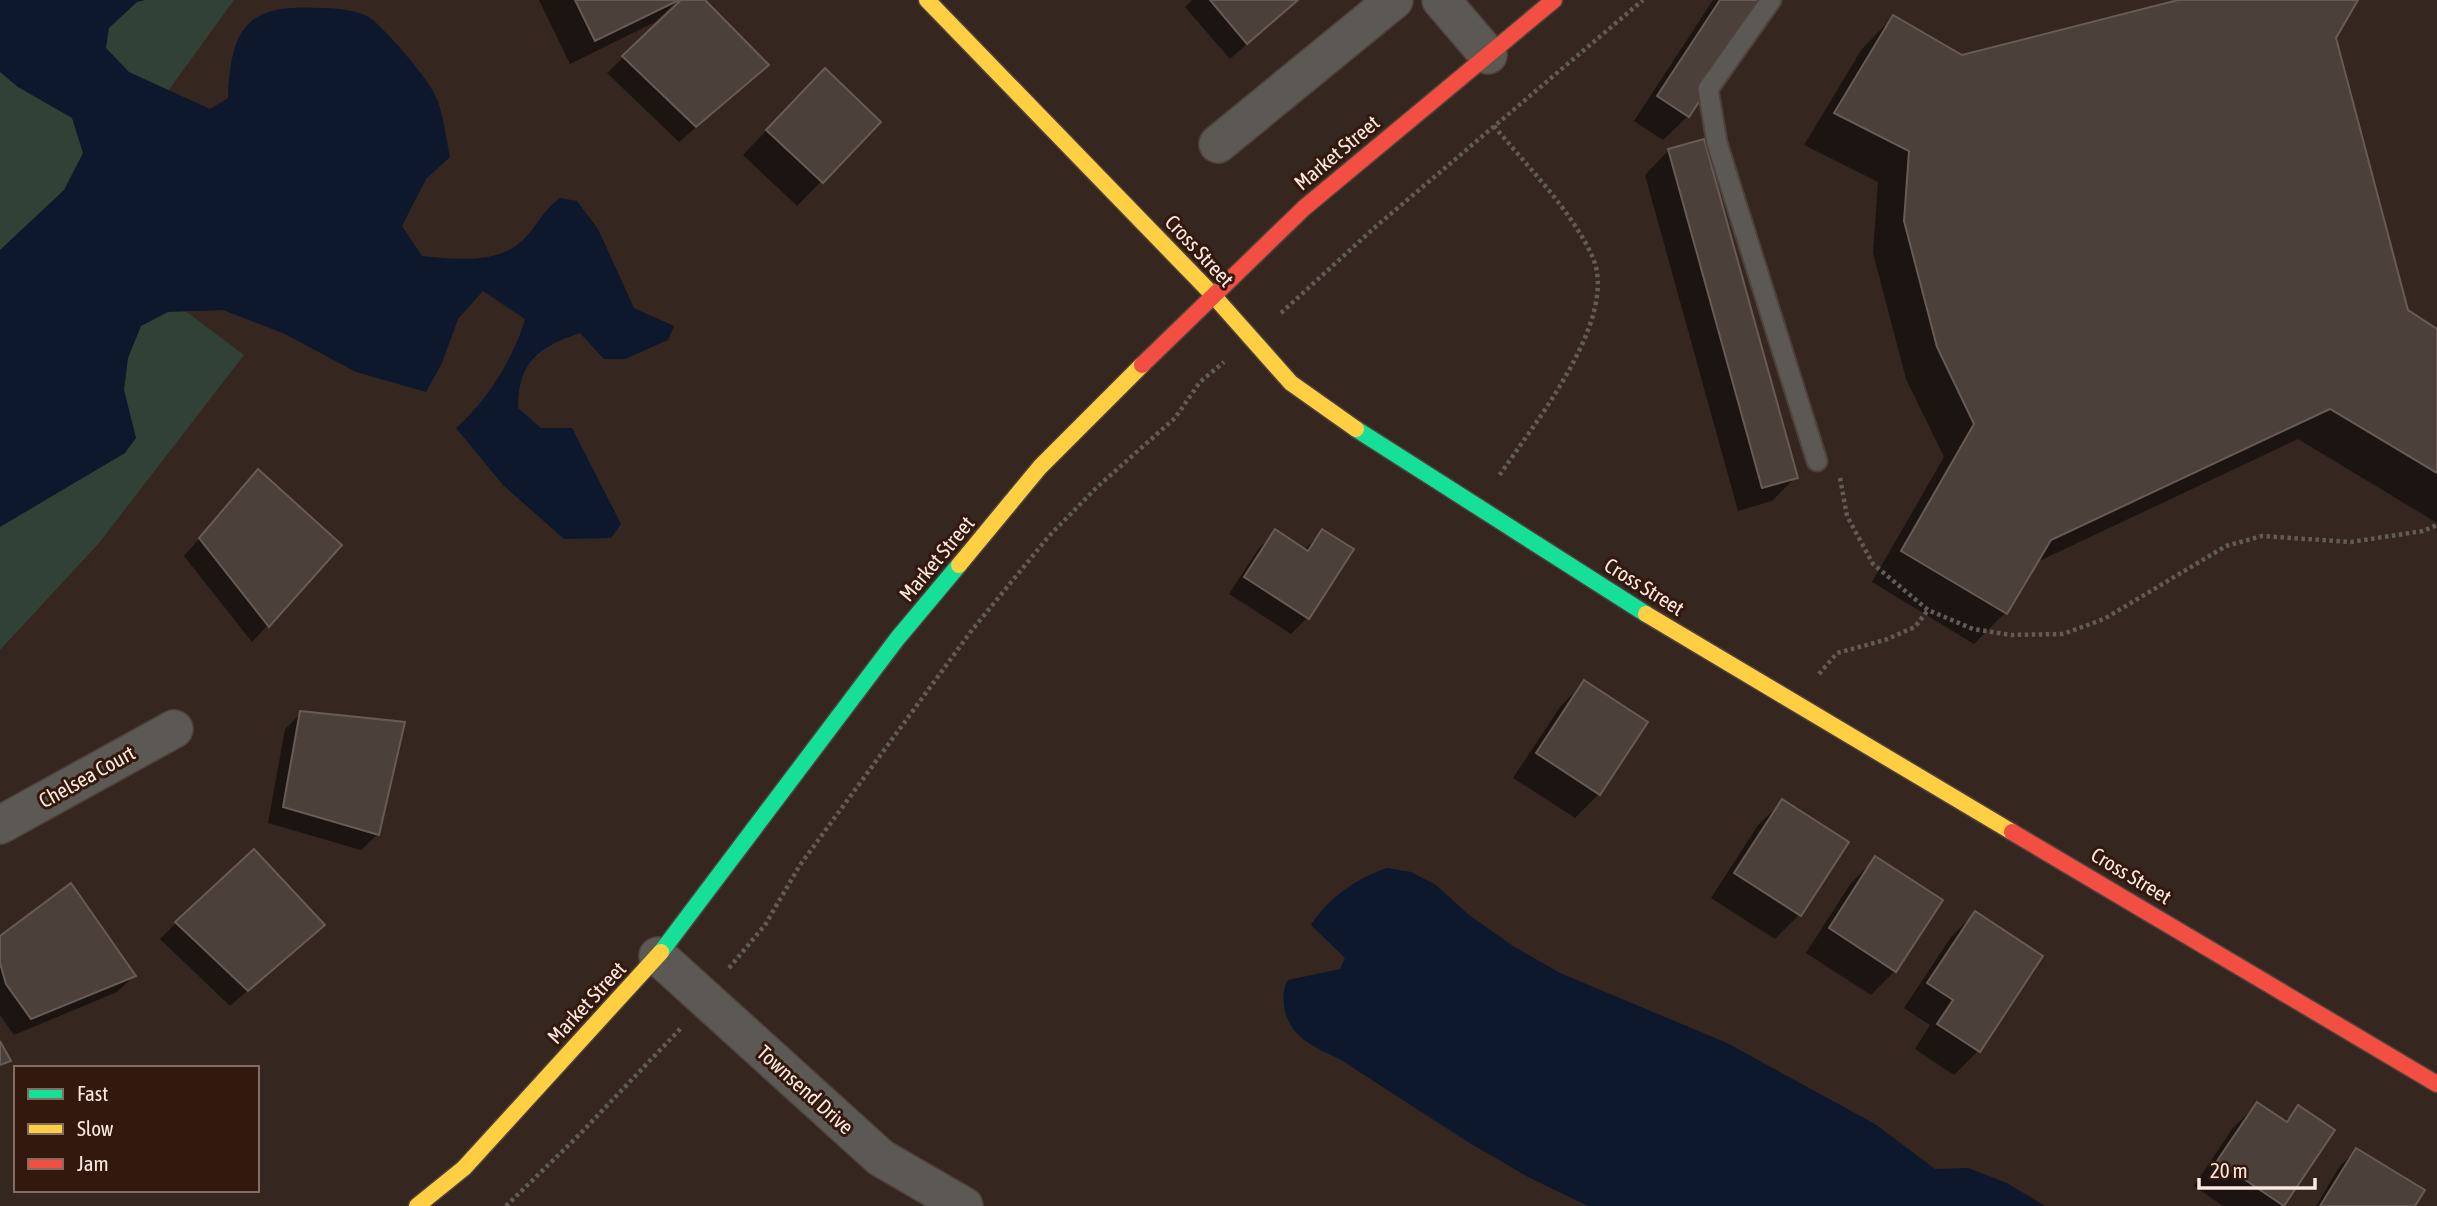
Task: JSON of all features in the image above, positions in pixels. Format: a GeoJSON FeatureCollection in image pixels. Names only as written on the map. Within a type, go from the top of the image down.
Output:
{"type":"FeatureCollection","features":[{"type":"Feature","properties":{"kind":"street","name":"Cross Street"},"geometry":{"type":"LineString","coordinates":[[927,0],[1212,294],[1291,383],[1388,452],[1663,625],[2437,1083]]}},
{"type":"Feature","properties":{"kind":"street"},"geometry":{"type":"LineString","coordinates":[[1218,144],[1394,0]]}},
{"type":"Feature","properties":{"kind":"street"},"geometry":{"type":"LineString","coordinates":[[1441,0],[1488,55]]}},
{"type":"Feature","properties":{"kind":"street","name":"Market Street"},"geometry":{"type":"LineString","coordinates":[[417,1206],[464,1168],[658,956],[751,838],[897,639],[1040,467],[1212,294],[1304,208],[1554,0]]}},
{"type":"Feature","properties":{"kind":"street","name":"Chelsea Court"},"geometry":{"type":"LineString","coordinates":[[0,825],[174,729]]}},
{"type":"Feature","properties":{"kind":"street","name":"Townsend Drive"},"geometry":{"type":"LineString","coordinates":[[658,956],[881,1158],[964,1206]]}},
{"type":"Feature","properties":{"kind":"lane"},"geometry":{"type":"LineString","coordinates":[[1771,0],[1708,89],[1717,143],[1817,461]]}},
{"type":"Feature","properties":{"kind":"path"},"geometry":{"type":"LineString","coordinates":[[506,1206],[579,1135],[705,999],[765,925],[800,865],[972,630],[1041,546],[1096,488],[1175,418],[1200,382],[1373,229],[1643,0]]}},
{"type":"Feature","properties":{"kind":"path"},"geometry":{"type":"LineString","coordinates":[[1476,507],[1522,442],[1588,338],[1598,296],[1594,260],[1574,225],[1494,126]]}},
{"type":"Feature","properties":{"kind":"path"},"geometry":{"type":"LineString","coordinates":[[1817,461],[1839,470],[1847,516],[1873,564],[1928,610],[1973,629],[2011,635],[2063,634],[2104,619],[2226,546],[2262,536],[2351,542],[2423,531],[2437,525]]}},
{"type":"Feature","properties":{"kind":"path"},"geometry":{"type":"LineString","coordinates":[[1801,706],[1820,672],[1837,653],[1885,640],[1915,627],[1928,610]]}},
{"type":"Feature","properties":{"kind":"green space"},"geometry":{"type":"Polygon","coordinates":[[[0,0],[234,0],[71,225],[244,355],[99,543],[0,650],[0,0]]]}},
{"type":"Feature","properties":{"kind":"water"},"geometry":{"type":"Polygon","coordinates":[[[0,0],[145,0],[137,2],[109,28],[106,48],[129,72],[210,109],[228,98],[233,54],[239,37],[247,25],[259,16],[275,10],[327,8],[355,12],[373,20],[399,46],[433,90],[443,121],[450,157],[426,179],[402,226],[422,256],[475,258],[501,253],[523,240],[560,198],[577,201],[598,229],[634,308],[674,326],[668,340],[625,359],[604,359],[580,333],[542,350],[527,367],[522,378],[518,408],[541,428],[572,428],[621,524],[611,538],[564,539],[503,485],[456,428],[478,406],[498,378],[525,319],[483,291],[458,319],[442,363],[426,392],[356,372],[285,334],[223,310],[168,312],[141,326],[128,358],[124,390],[136,438],[125,453],[0,527],[0,250],[64,190],[83,153],[72,118],[18,87],[0,72],[0,0]]]}},
{"type":"Feature","properties":{"kind":"water"},"geometry":{"type":"Polygon","coordinates":[[[1387,868],[1411,872],[1436,885],[1469,915],[1513,946],[1560,973],[1727,1043],[1875,1124],[1935,1169],[1968,1168],[2007,1183],[2045,1206],[1588,1206],[1528,1177],[1468,1142],[1341,1060],[1313,1046],[1291,1026],[1284,1006],[1288,980],[1340,969],[1345,958],[1311,925],[1326,906],[1344,890],[1387,868]]]}},
{"type":"Feature","properties":{"kind":"building"},"geometry":{"type":"Polygon","coordinates":[[[575,0],[679,0],[595,41],[575,0]]]}},
{"type":"Feature","properties":{"kind":"building"},"geometry":{"type":"Polygon","coordinates":[[[681,0],[705,0],[769,65],[696,127],[622,56],[681,0]]]}},
{"type":"Feature","properties":{"kind":"building"},"geometry":{"type":"Polygon","coordinates":[[[1210,0],[1298,0],[1247,44],[1210,0]]]}},
{"type":"Feature","properties":{"kind":"building"},"geometry":{"type":"Polygon","coordinates":[[[1720,0],[1765,0],[1689,117],[1657,96],[1720,0]]]}},
{"type":"Feature","properties":{"kind":"building"},"geometry":{"type":"Polygon","coordinates":[[[2178,0],[2358,0],[2336,38],[2408,310],[2437,329],[2437,473],[2330,409],[2051,540],[2007,614],[1901,551],[1974,424],[1937,347],[1904,221],[1909,151],[1834,113],[1893,15],[1962,55],[2178,0]]]}},
{"type":"Feature","properties":{"kind":"building"},"geometry":{"type":"Polygon","coordinates":[[[825,68],[881,122],[823,183],[766,130],[825,68]]]}},
{"type":"Feature","properties":{"kind":"building"},"geometry":{"type":"Polygon","coordinates":[[[1704,139],[1798,478],[1762,488],[1668,149],[1704,139]]]}},
{"type":"Feature","properties":{"kind":"building"},"geometry":{"type":"Polygon","coordinates":[[[258,469],[342,545],[269,627],[199,538],[258,469]]]}},
{"type":"Feature","properties":{"kind":"building"},"geometry":{"type":"Polygon","coordinates":[[[1275,529],[1308,551],[1322,529],[1354,549],[1309,619],[1244,577],[1275,529]]]}},
{"type":"Feature","properties":{"kind":"building"},"geometry":{"type":"Polygon","coordinates":[[[1584,680],[1648,722],[1600,795],[1536,753],[1584,680]]]}},
{"type":"Feature","properties":{"kind":"building"},"geometry":{"type":"Polygon","coordinates":[[[300,711],[405,722],[379,835],[283,807],[300,711]]]}},
{"type":"Feature","properties":{"kind":"building"},"geometry":{"type":"Polygon","coordinates":[[[1782,799],[1849,842],[1801,916],[1734,873],[1782,799]]]}},
{"type":"Feature","properties":{"kind":"building"},"geometry":{"type":"Polygon","coordinates":[[[254,849],[325,925],[248,991],[175,922],[254,849]]]}},
{"type":"Feature","properties":{"kind":"building"},"geometry":{"type":"Polygon","coordinates":[[[1875,856],[1943,900],[1896,972],[1829,928],[1875,856]]]}},
{"type":"Feature","properties":{"kind":"building"},"geometry":{"type":"Polygon","coordinates":[[[71,883],[136,976],[31,1019],[6,984],[0,963],[0,936],[71,883]]]}},
{"type":"Feature","properties":{"kind":"building"},"geometry":{"type":"Polygon","coordinates":[[[1975,911],[2043,956],[1980,1052],[1937,1024],[1953,1000],[1927,983],[1975,911]]]}},
{"type":"Feature","properties":{"kind":"building"},"geometry":{"type":"Polygon","coordinates":[[[0,1041],[11,1061],[0,1065],[0,1041]]]}},
{"type":"Feature","properties":{"kind":"building"},"geometry":{"type":"Polygon","coordinates":[[[2257,1102],[2287,1122],[2298,1105],[2335,1130],[2284,1206],[2217,1161],[2257,1102]]]}},
{"type":"Feature","properties":{"kind":"building"},"geometry":{"type":"Polygon","coordinates":[[[2356,1148],[2425,1190],[2415,1206],[2320,1206],[2356,1148]]]}},
{"type":"Feature","properties":{"kind":"traffic: fast"},"geometry":{"type":"LineString","coordinates":[[1356,429],[1646,614]]}},
{"type":"Feature","properties":{"kind":"traffic: fast"},"geometry":{"type":"LineString","coordinates":[[661,952],[897,639],[959,565]]}},
{"type":"Feature","properties":{"kind":"traffic: slow"},"geometry":{"type":"LineString","coordinates":[[927,0],[1212,294],[1291,383],[1356,429]]}},
{"type":"Feature","properties":{"kind":"traffic: slow"},"geometry":{"type":"LineString","coordinates":[[959,565],[1040,467],[1142,365]]}},
{"type":"Feature","properties":{"kind":"traffic: slow"},"geometry":{"type":"LineString","coordinates":[[1646,614],[2012,832]]}},
{"type":"Feature","properties":{"kind":"traffic: slow"},"geometry":{"type":"LineString","coordinates":[[417,1206],[464,1168],[661,952]]}},
{"type":"Feature","properties":{"kind":"traffic: jam"},"geometry":{"type":"LineString","coordinates":[[1142,365],[1304,208],[1554,0]]}},
{"type":"Feature","properties":{"kind":"traffic: jam"},"geometry":{"type":"LineString","coordinates":[[2012,832],[2437,1084]]}}]}
